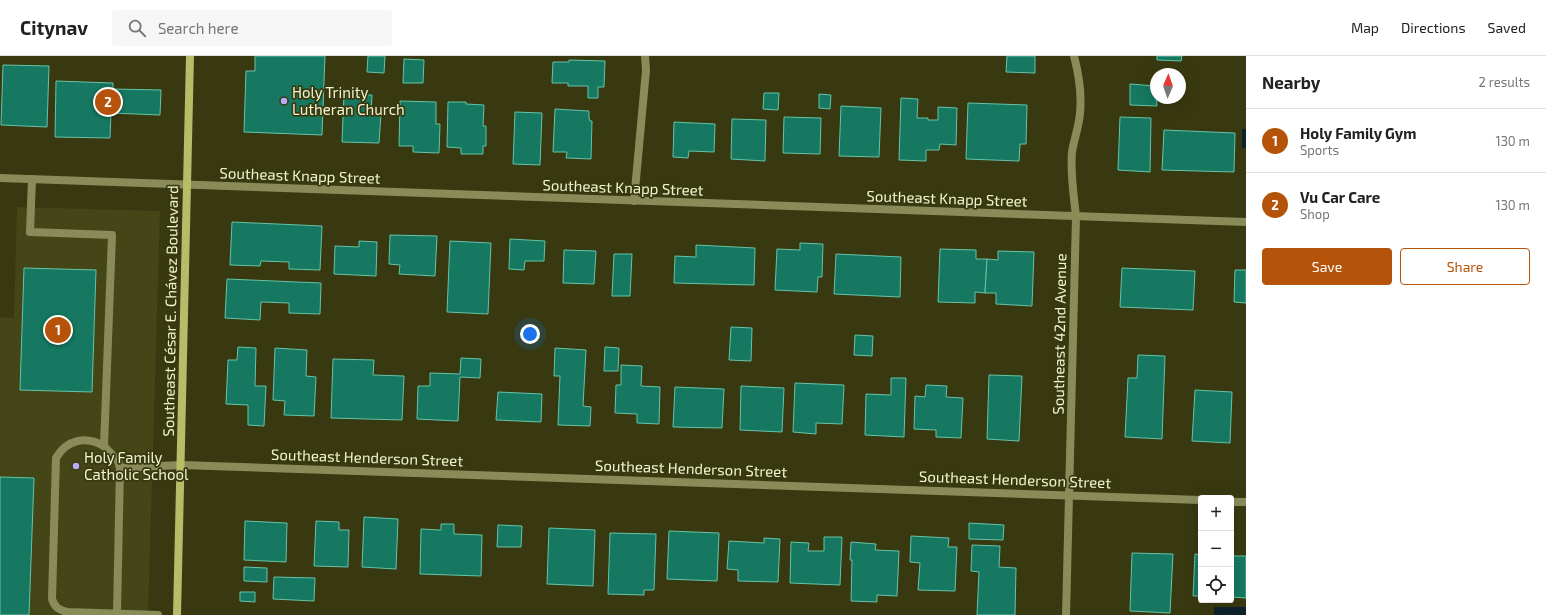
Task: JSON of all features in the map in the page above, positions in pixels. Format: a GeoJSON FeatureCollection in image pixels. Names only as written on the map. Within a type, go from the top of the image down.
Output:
{"type":"FeatureCollection","features":[{"type":"Feature","properties":{"kind":"street","name":"Southeast César E. Chávez Boulevard"},"geometry":{"type":"LineString","coordinates":[[176,615],[181,465],[190,56]]}},
{"type":"Feature","properties":{"kind":"street"},"geometry":{"type":"LineString","coordinates":[[634,201],[646,70],[645,56]]}},
{"type":"Feature","properties":{"kind":"street","name":"Southeast 42nd Avenue"},"geometry":{"type":"LineString","coordinates":[[1066,615],[1076,216],[1071,172],[1072,153],[1080,114],[1081,94],[1080,78],[1074,56]]}},
{"type":"Feature","properties":{"kind":"street","name":"Southeast Knapp Street"},"geometry":{"type":"LineString","coordinates":[[0,178],[187,186],[1246,222]]}},
{"type":"Feature","properties":{"kind":"street"},"geometry":{"type":"LineString","coordinates":[[32,179],[30,232],[112,235],[104,446]]}},
{"type":"Feature","properties":{"kind":"street"},"geometry":{"type":"LineString","coordinates":[[117,613],[120,468],[118,461],[104,446],[95,441],[79,441],[71,443],[60,451],[56,458],[52,599],[54,606],[60,610],[68,612],[158,615]]}},
{"type":"Feature","properties":{"kind":"street","name":"Southeast Henderson Street"},"geometry":{"type":"LineString","coordinates":[[120,468],[181,465],[1198,500]]}},
{"type":"Feature","properties":{"kind":"street"},"geometry":{"type":"LineString","coordinates":[[1234,502],[1246,502]]}},
{"type":"Feature","properties":{"kind":"shaded area","name":"Holy Family Catholic School"},"geometry":{"type":"Polygon","coordinates":[[[17,207],[160,211],[148,615],[0,615],[0,317],[14,318],[17,207]]]}},
{"type":"Feature","properties":{"kind":"water"},"geometry":{"type":"Polygon","coordinates":[[[1242,129],[1246,129],[1246,148],[1242,148],[1242,129]]]}},
{"type":"Feature","properties":{"kind":"water"},"geometry":{"type":"Polygon","coordinates":[[[1214,607],[1246,607],[1246,615],[1214,615],[1214,607]]]}},
{"type":"Feature","properties":{"kind":"building","name":"Holy Trinity Lutheran Church"},"geometry":{"type":"Polygon","coordinates":[[[255,56],[325,56],[322,135],[244,132],[246,71],[255,71],[255,56]]]}},
{"type":"Feature","properties":{"kind":"building"},"geometry":{"type":"Polygon","coordinates":[[[368,56],[385,56],[384,73],[367,72],[368,56]]]}},
{"type":"Feature","properties":{"kind":"building"},"geometry":{"type":"Polygon","coordinates":[[[1007,56],[1035,56],[1035,73],[1006,72],[1007,56]]]}},
{"type":"Feature","properties":{"kind":"building"},"geometry":{"type":"Polygon","coordinates":[[[1157,56],[1182,56],[1181,61],[1157,60],[1157,56]]]}},
{"type":"Feature","properties":{"kind":"building"},"geometry":{"type":"Polygon","coordinates":[[[404,59],[424,60],[423,83],[403,83],[404,59]]]}},
{"type":"Feature","properties":{"kind":"building"},"geometry":{"type":"Polygon","coordinates":[[[569,60],[605,61],[604,87],[598,87],[598,98],[588,98],[588,86],[568,86],[568,83],[552,83],[553,62],[569,62],[569,60]]]}},
{"type":"Feature","properties":{"kind":"building"},"geometry":{"type":"Polygon","coordinates":[[[3,65],[49,66],[47,127],[1,125],[3,65]]]}},
{"type":"Feature","properties":{"kind":"building"},"geometry":{"type":"Polygon","coordinates":[[[56,81],[113,83],[113,89],[161,90],[160,115],[111,113],[110,138],[55,137],[56,81]]]}},
{"type":"Feature","properties":{"kind":"building"},"geometry":{"type":"Polygon","coordinates":[[[1130,84],[1150,86],[1150,104],[1157,104],[1157,106],[1130,105],[1130,84]]]}},
{"type":"Feature","properties":{"kind":"building"},"geometry":{"type":"Polygon","coordinates":[[[764,93],[779,93],[778,110],[763,109],[764,93]]]}},
{"type":"Feature","properties":{"kind":"building"},"geometry":{"type":"Polygon","coordinates":[[[344,94],[372,95],[371,114],[381,114],[379,143],[342,142],[344,94]]]}},
{"type":"Feature","properties":{"kind":"building"},"geometry":{"type":"Polygon","coordinates":[[[819,94],[831,95],[830,109],[819,108],[819,94]]]}},
{"type":"Feature","properties":{"kind":"building"},"geometry":{"type":"Polygon","coordinates":[[[901,98],[918,99],[917,118],[928,118],[928,120],[938,120],[938,107],[957,108],[956,145],[940,144],[939,150],[926,150],[926,161],[899,160],[901,98]]]}},
{"type":"Feature","properties":{"kind":"building"},"geometry":{"type":"Polygon","coordinates":[[[400,101],[436,102],[436,124],[440,124],[439,153],[413,152],[413,146],[399,146],[400,101]]]}},
{"type":"Feature","properties":{"kind":"building"},"geometry":{"type":"Polygon","coordinates":[[[448,102],[466,102],[466,104],[484,105],[483,126],[486,126],[486,146],[483,146],[483,154],[461,154],[461,148],[447,147],[448,102]]]}},
{"type":"Feature","properties":{"kind":"building"},"geometry":{"type":"Polygon","coordinates":[[[968,103],[1027,105],[1026,144],[1020,144],[1019,161],[966,159],[968,103]]]}},
{"type":"Feature","properties":{"kind":"building"},"geometry":{"type":"Polygon","coordinates":[[[841,106],[881,108],[879,157],[839,156],[841,106]]]}},
{"type":"Feature","properties":{"kind":"building"},"geometry":{"type":"Polygon","coordinates":[[[555,109],[589,111],[589,118],[590,121],[592,121],[591,159],[566,158],[567,152],[553,152],[555,109]]]}},
{"type":"Feature","properties":{"kind":"building"},"geometry":{"type":"Polygon","coordinates":[[[515,112],[542,113],[540,165],[513,164],[515,112]]]}},
{"type":"Feature","properties":{"kind":"building"},"geometry":{"type":"Polygon","coordinates":[[[784,117],[821,118],[820,154],[783,153],[784,117]]]}},
{"type":"Feature","properties":{"kind":"building"},"geometry":{"type":"Polygon","coordinates":[[[1120,117],[1151,118],[1150,172],[1118,170],[1120,117]]]}},
{"type":"Feature","properties":{"kind":"building"},"geometry":{"type":"Polygon","coordinates":[[[732,119],[766,120],[765,161],[731,159],[732,119]]]}},
{"type":"Feature","properties":{"kind":"building"},"geometry":{"type":"Polygon","coordinates":[[[674,122],[715,124],[714,152],[689,151],[688,158],[673,157],[674,122]]]}},
{"type":"Feature","properties":{"kind":"building"},"geometry":{"type":"Polygon","coordinates":[[[1164,130],[1235,133],[1234,172],[1162,170],[1164,130]]]}},
{"type":"Feature","properties":{"kind":"building"},"geometry":{"type":"Polygon","coordinates":[[[232,222],[322,226],[320,270],[289,269],[289,262],[261,261],[260,266],[230,265],[232,222]]]}},
{"type":"Feature","properties":{"kind":"building"},"geometry":{"type":"Polygon","coordinates":[[[390,235],[437,236],[435,276],[399,274],[400,265],[389,264],[390,235]]]}},
{"type":"Feature","properties":{"kind":"building"},"geometry":{"type":"Polygon","coordinates":[[[510,239],[545,241],[544,261],[525,261],[524,270],[509,269],[510,239]]]}},
{"type":"Feature","properties":{"kind":"building"},"geometry":{"type":"Polygon","coordinates":[[[359,241],[377,242],[376,276],[334,274],[335,246],[359,247],[359,241]]]}},
{"type":"Feature","properties":{"kind":"building"},"geometry":{"type":"Polygon","coordinates":[[[450,241],[491,243],[488,314],[447,312],[450,241]]]}},
{"type":"Feature","properties":{"kind":"building"},"geometry":{"type":"Polygon","coordinates":[[[800,243],[823,244],[822,277],[818,277],[817,292],[775,290],[777,249],[800,250],[800,243]]]}},
{"type":"Feature","properties":{"kind":"building"},"geometry":{"type":"Polygon","coordinates":[[[696,245],[755,248],[754,285],[674,283],[675,256],[696,257],[696,245]]]}},
{"type":"Feature","properties":{"kind":"building"},"geometry":{"type":"Polygon","coordinates":[[[940,249],[976,250],[976,259],[987,259],[985,293],[975,292],[975,303],[938,302],[940,249]]]}},
{"type":"Feature","properties":{"kind":"building"},"geometry":{"type":"Polygon","coordinates":[[[564,250],[596,251],[594,284],[563,283],[564,250]]]}},
{"type":"Feature","properties":{"kind":"building"},"geometry":{"type":"Polygon","coordinates":[[[998,251],[1034,252],[1032,306],[996,304],[996,293],[985,293],[987,259],[998,260],[998,251]]]}},
{"type":"Feature","properties":{"kind":"building"},"geometry":{"type":"Polygon","coordinates":[[[614,254],[632,254],[630,296],[612,296],[614,254]]]}},
{"type":"Feature","properties":{"kind":"building"},"geometry":{"type":"Polygon","coordinates":[[[836,254],[901,257],[900,297],[834,294],[836,254]]]}},
{"type":"Feature","properties":{"kind":"building"},"geometry":{"type":"Polygon","coordinates":[[[24,268],[96,270],[92,392],[20,390],[24,268]]]}},
{"type":"Feature","properties":{"kind":"building"},"geometry":{"type":"Polygon","coordinates":[[[1122,268],[1195,271],[1193,310],[1120,307],[1122,268]]]}},
{"type":"Feature","properties":{"kind":"building"},"geometry":{"type":"Polygon","coordinates":[[[1235,270],[1246,270],[1246,303],[1234,302],[1235,270]]]}},
{"type":"Feature","properties":{"kind":"building"},"geometry":{"type":"Polygon","coordinates":[[[227,279],[321,283],[320,314],[289,313],[289,303],[261,302],[260,320],[225,318],[227,279]]]}},
{"type":"Feature","properties":{"kind":"building"},"geometry":{"type":"Polygon","coordinates":[[[731,327],[752,328],[751,361],[729,360],[731,327]]]}},
{"type":"Feature","properties":{"kind":"building"},"geometry":{"type":"Polygon","coordinates":[[[855,335],[873,336],[872,356],[854,355],[855,335]]]}},
{"type":"Feature","properties":{"kind":"building"},"geometry":{"type":"Polygon","coordinates":[[[238,347],[256,348],[255,386],[266,386],[264,426],[248,425],[248,405],[226,404],[228,360],[237,360],[238,347]]]}},
{"type":"Feature","properties":{"kind":"building"},"geometry":{"type":"Polygon","coordinates":[[[605,347],[619,348],[618,371],[604,371],[605,347]]]}},
{"type":"Feature","properties":{"kind":"building"},"geometry":{"type":"Polygon","coordinates":[[[275,348],[307,350],[306,376],[316,377],[314,416],[284,415],[285,401],[273,400],[275,348]]]}},
{"type":"Feature","properties":{"kind":"building"},"geometry":{"type":"Polygon","coordinates":[[[555,348],[586,350],[583,406],[591,407],[590,426],[558,425],[560,376],[554,376],[555,348]]]}},
{"type":"Feature","properties":{"kind":"building"},"geometry":{"type":"Polygon","coordinates":[[[1138,355],[1165,356],[1162,439],[1125,437],[1128,378],[1137,378],[1138,355]]]}},
{"type":"Feature","properties":{"kind":"building"},"geometry":{"type":"Polygon","coordinates":[[[461,358],[481,359],[480,378],[460,377],[458,421],[417,419],[418,386],[430,386],[430,373],[460,374],[461,358]]]}},
{"type":"Feature","properties":{"kind":"building"},"geometry":{"type":"Polygon","coordinates":[[[333,359],[374,360],[373,375],[404,376],[402,420],[331,418],[333,359]]]}},
{"type":"Feature","properties":{"kind":"building"},"geometry":{"type":"Polygon","coordinates":[[[621,365],[642,366],[641,386],[660,387],[659,424],[637,423],[637,414],[615,413],[616,385],[621,385],[621,365]]]}},
{"type":"Feature","properties":{"kind":"building"},"geometry":{"type":"Polygon","coordinates":[[[989,375],[1022,376],[1019,441],[987,439],[989,375]]]}},
{"type":"Feature","properties":{"kind":"building"},"geometry":{"type":"Polygon","coordinates":[[[891,378],[906,378],[904,437],[865,435],[866,394],[891,395],[891,378]]]}},
{"type":"Feature","properties":{"kind":"building"},"geometry":{"type":"Polygon","coordinates":[[[795,383],[844,385],[842,424],[816,423],[816,434],[793,432],[795,383]]]}},
{"type":"Feature","properties":{"kind":"building"},"geometry":{"type":"Polygon","coordinates":[[[926,385],[947,386],[946,397],[963,398],[961,438],[936,437],[936,430],[914,429],[915,396],[925,397],[926,385]]]}},
{"type":"Feature","properties":{"kind":"building"},"geometry":{"type":"Polygon","coordinates":[[[741,386],[784,388],[782,432],[740,430],[741,386]]]}},
{"type":"Feature","properties":{"kind":"building"},"geometry":{"type":"Polygon","coordinates":[[[675,387],[724,389],[722,428],[673,427],[675,387]]]}},
{"type":"Feature","properties":{"kind":"building"},"geometry":{"type":"Polygon","coordinates":[[[1195,390],[1232,392],[1230,443],[1192,441],[1195,390]]]}},
{"type":"Feature","properties":{"kind":"building"},"geometry":{"type":"Polygon","coordinates":[[[498,392],[542,394],[541,422],[496,420],[498,392]]]}},
{"type":"Feature","properties":{"kind":"building"},"geometry":{"type":"Polygon","coordinates":[[[0,477],[34,478],[29,615],[0,615],[0,477]]]}},
{"type":"Feature","properties":{"kind":"building"},"geometry":{"type":"Polygon","coordinates":[[[364,517],[398,519],[396,569],[362,567],[364,517]]]}},
{"type":"Feature","properties":{"kind":"building"},"geometry":{"type":"Polygon","coordinates":[[[245,521],[287,523],[286,562],[244,560],[245,521]]]}},
{"type":"Feature","properties":{"kind":"building"},"geometry":{"type":"Polygon","coordinates":[[[316,521],[339,522],[339,530],[349,530],[348,567],[314,566],[316,521]]]}},
{"type":"Feature","properties":{"kind":"building"},"geometry":{"type":"Polygon","coordinates":[[[969,523],[1004,525],[1003,540],[969,539],[969,523]]]}},
{"type":"Feature","properties":{"kind":"building"},"geometry":{"type":"Polygon","coordinates":[[[441,524],[454,524],[454,534],[482,535],[481,576],[420,574],[421,529],[441,530],[441,524]]]}},
{"type":"Feature","properties":{"kind":"building"},"geometry":{"type":"Polygon","coordinates":[[[498,525],[522,526],[521,547],[497,547],[498,525]]]}},
{"type":"Feature","properties":{"kind":"building"},"geometry":{"type":"Polygon","coordinates":[[[549,528],[595,530],[593,586],[547,584],[549,528]]]}},
{"type":"Feature","properties":{"kind":"building"},"geometry":{"type":"Polygon","coordinates":[[[669,531],[719,533],[717,581],[667,579],[669,531]]]}},
{"type":"Feature","properties":{"kind":"building"},"geometry":{"type":"Polygon","coordinates":[[[610,533],[656,534],[654,590],[644,590],[644,595],[608,594],[610,533]]]}},
{"type":"Feature","properties":{"kind":"building"},"geometry":{"type":"Polygon","coordinates":[[[911,536],[949,538],[948,547],[957,547],[955,591],[918,590],[920,563],[910,562],[911,536]]]}},
{"type":"Feature","properties":{"kind":"building"},"geometry":{"type":"Polygon","coordinates":[[[824,537],[842,537],[840,585],[790,583],[791,542],[809,543],[808,551],[824,551],[824,537]]]}},
{"type":"Feature","properties":{"kind":"building"},"geometry":{"type":"Polygon","coordinates":[[[764,538],[780,539],[778,582],[738,581],[738,570],[727,569],[729,541],[764,543],[764,538]]]}},
{"type":"Feature","properties":{"kind":"building"},"geometry":{"type":"Polygon","coordinates":[[[851,542],[876,544],[875,550],[899,551],[897,596],[877,595],[877,602],[851,601],[851,542]]]}},
{"type":"Feature","properties":{"kind":"building"},"geometry":{"type":"Polygon","coordinates":[[[972,545],[1000,546],[999,567],[1016,568],[1015,615],[977,615],[979,572],[971,571],[972,545]]]}},
{"type":"Feature","properties":{"kind":"building"},"geometry":{"type":"Polygon","coordinates":[[[1132,553],[1173,554],[1170,613],[1130,611],[1132,553]]]}},
{"type":"Feature","properties":{"kind":"building"},"geometry":{"type":"Polygon","coordinates":[[[1195,554],[1198,554],[1198,596],[1193,596],[1195,554]]]}},
{"type":"Feature","properties":{"kind":"building"},"geometry":{"type":"Polygon","coordinates":[[[1234,556],[1246,556],[1246,598],[1234,597],[1234,556]]]}},
{"type":"Feature","properties":{"kind":"building"},"geometry":{"type":"Polygon","coordinates":[[[244,567],[267,568],[267,582],[244,581],[244,567]]]}},
{"type":"Feature","properties":{"kind":"building"},"geometry":{"type":"Polygon","coordinates":[[[274,577],[315,578],[314,601],[273,599],[274,577]]]}},
{"type":"Feature","properties":{"kind":"building"},"geometry":{"type":"Polygon","coordinates":[[[240,592],[255,592],[255,602],[240,601],[240,592]]]}},
{"type":"Feature","properties":{"kind":"place","name":"Holy Trinity Lutheran Church"},"geometry":{"type":"Point","coordinates":[284,101]}},
{"type":"Feature","properties":{"kind":"place","name":"Vu Car Care"},"geometry":{"type":"Point","coordinates":[108,102]}},
{"type":"Feature","properties":{"kind":"place","name":"Holy Family Gym"},"geometry":{"type":"Point","coordinates":[58,330]}},
{"type":"Feature","properties":{"kind":"place","name":"Holy Family Catholic School"},"geometry":{"type":"Point","coordinates":[76,466]}}]}
